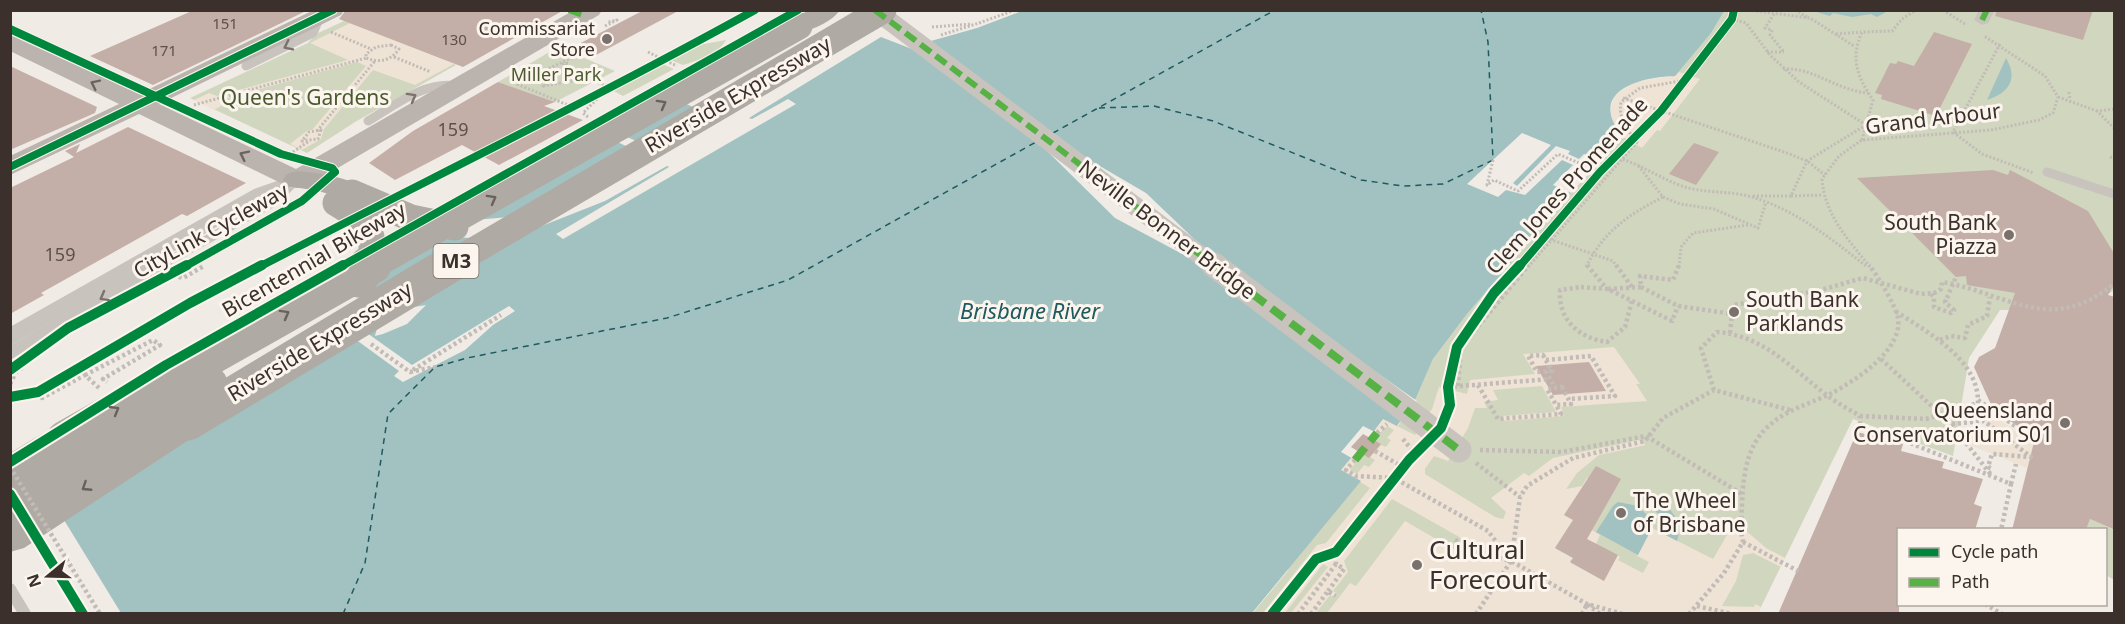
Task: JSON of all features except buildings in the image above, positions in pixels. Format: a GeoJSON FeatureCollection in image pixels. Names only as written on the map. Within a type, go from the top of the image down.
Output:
{"type":"FeatureCollection","features":[{"type":"Feature","properties":{"kind":"highway","name":"Riverside Expressway"},"geometry":{"type":"LineString","coordinates":[[15,464],[828,10]]}},
{"type":"Feature","properties":{"kind":"highway","name":"M3"},"geometry":{"type":"LineString","coordinates":[[728,110],[790,54],[859,10]]}},
{"type":"Feature","properties":{"kind":"highway","name":"Riverside Expressway"},"geometry":{"type":"LineString","coordinates":[[10,536],[309,348],[728,110],[883,10]]}},
{"type":"Feature","properties":{"kind":"highway","name":"M3"},"geometry":{"type":"LineString","coordinates":[[728,110],[910,10]]}},
{"type":"Feature","properties":{"kind":"highway"},"geometry":{"type":"LineString","coordinates":[[295,166],[312,192],[344,198],[441,225],[480,228],[525,222],[557,214],[610,190],[728,110]]}},
{"type":"Feature","properties":{"kind":"highway"},"geometry":{"type":"LineString","coordinates":[[10,503],[285,339],[348,291],[366,271],[374,244],[372,233],[344,198]]}},
{"type":"Feature","properties":{"kind":"street","name":"Neville Bonner Bridge"},"geometry":{"type":"LineString","coordinates":[[875,10],[1459,450]]}},
{"type":"Feature","properties":{"kind":"street"},"geometry":{"type":"LineString","coordinates":[[10,42],[148,100],[295,166],[322,166],[447,80],[581,12]]}},
{"type":"Feature","properties":{"kind":"street"},"geometry":{"type":"LineString","coordinates":[[10,167],[67,133],[148,100],[327,19]]}},
{"type":"Feature","properties":{"kind":"street"},"geometry":{"type":"LineString","coordinates":[[10,338],[261,193],[295,166]]}},
{"type":"Feature","properties":{"kind":"lane"},"geometry":{"type":"LineString","coordinates":[[246,66],[313,33],[327,19]]}},
{"type":"Feature","properties":{"kind":"lane"},"geometry":{"type":"LineString","coordinates":[[368,121],[434,85],[450,83],[447,80]]}},
{"type":"Feature","properties":{"kind":"lane"},"geometry":{"type":"LineString","coordinates":[[10,353],[68,317],[274,202],[295,166]]}},
{"type":"Feature","properties":{"kind":"lane"},"geometry":{"type":"LineString","coordinates":[[2047,172],[2115,194]]}},
{"type":"Feature","properties":{"kind":"lane"},"geometry":{"type":"LineString","coordinates":[[11,590],[25,614]]}},
{"type":"Feature","properties":{"kind":"path"},"geometry":{"type":"LineString","coordinates":[[929,27],[979,23],[1015,10]]}},
{"type":"Feature","properties":{"kind":"path"},"geometry":{"type":"LineString","coordinates":[[1796,10],[1854,46]]}},
{"type":"Feature","properties":{"kind":"path"},"geometry":{"type":"LineString","coordinates":[[1835,34],[1892,31],[1902,19],[1916,10]]}},
{"type":"Feature","properties":{"kind":"path"},"geometry":{"type":"LineString","coordinates":[[1942,10],[1978,22],[2000,44],[2045,76],[2058,96],[2097,111],[2115,128]]}},
{"type":"Feature","properties":{"kind":"path"},"geometry":{"type":"LineString","coordinates":[[1749,11],[1810,18]]}},
{"type":"Feature","properties":{"kind":"path"},"geometry":{"type":"LineString","coordinates":[[1767,52],[1784,52],[1770,35],[1772,30],[1765,28],[1774,14]]}},
{"type":"Feature","properties":{"kind":"path"},"geometry":{"type":"LineString","coordinates":[[1725,27],[1733,15],[1746,23],[1767,52],[1783,69],[1835,108],[1866,125]]}},
{"type":"Feature","properties":{"kind":"path"},"geometry":{"type":"LineString","coordinates":[[327,19],[372,49]]}},
{"type":"Feature","properties":{"kind":"path"},"geometry":{"type":"LineString","coordinates":[[1862,32],[1854,46],[1855,71],[1873,100],[1862,140]]}},
{"type":"Feature","properties":{"kind":"path"},"geometry":{"type":"LineString","coordinates":[[366,58],[366,54],[372,49],[402,43]]}},
{"type":"Feature","properties":{"kind":"path"},"geometry":{"type":"LineString","coordinates":[[1953,132],[2000,44]]}},
{"type":"Feature","properties":{"kind":"path"},"geometry":{"type":"LineString","coordinates":[[194,105],[366,58],[375,61],[393,57],[399,52],[396,46]]}},
{"type":"Feature","properties":{"kind":"path"},"geometry":{"type":"LineString","coordinates":[[586,51],[534,74],[566,62],[568,63],[543,86],[553,88],[575,80],[597,80],[613,87]]}},
{"type":"Feature","properties":{"kind":"path"},"geometry":{"type":"LineString","coordinates":[[648,52],[669,59]]}},
{"type":"Feature","properties":{"kind":"path"},"geometry":{"type":"LineString","coordinates":[[393,57],[447,80]]}},
{"type":"Feature","properties":{"kind":"path"},"geometry":{"type":"LineString","coordinates":[[654,65],[669,59]]}},
{"type":"Feature","properties":{"kind":"path"},"geometry":{"type":"LineString","coordinates":[[317,131],[375,61]]}},
{"type":"Feature","properties":{"kind":"path"},"geometry":{"type":"LineString","coordinates":[[1783,69],[1799,68],[1848,91],[1869,93]]}},
{"type":"Feature","properties":{"kind":"path"},"geometry":{"type":"LineString","coordinates":[[1633,138],[1622,124],[1618,109],[1622,98],[1638,88],[1657,82],[1686,80]]}},
{"type":"Feature","properties":{"kind":"path"},"geometry":{"type":"LineString","coordinates":[[516,84],[570,106]]}},
{"type":"Feature","properties":{"kind":"path"},"geometry":{"type":"LineString","coordinates":[[554,114],[613,87]]}},
{"type":"Feature","properties":{"kind":"path"},"geometry":{"type":"LineString","coordinates":[[593,123],[583,113],[613,87]]}},
{"type":"Feature","properties":{"kind":"path"},"geometry":{"type":"LineString","coordinates":[[2068,92],[2070,101]]}},
{"type":"Feature","properties":{"kind":"path"},"geometry":{"type":"LineString","coordinates":[[1622,98],[1666,104],[1807,161],[1825,174],[1822,178],[1824,201],[1842,231],[1874,272],[1898,318],[1893,345],[1881,359],[1828,396],[1791,411],[1770,424],[1762,434],[1745,464],[1742,494],[1743,542],[1728,567],[1689,614]]}},
{"type":"Feature","properties":{"kind":"path"},"geometry":{"type":"LineString","coordinates":[[148,100],[197,115]]}},
{"type":"Feature","properties":{"kind":"path"},"geometry":{"type":"LineString","coordinates":[[2097,111],[2115,109]]}},
{"type":"Feature","properties":{"kind":"path"},"geometry":{"type":"LineString","coordinates":[[1791,196],[1807,161],[1866,125]]}},
{"type":"Feature","properties":{"kind":"path"},"geometry":{"type":"LineString","coordinates":[[321,130],[318,139],[310,140],[302,141],[309,132],[321,130]]}},
{"type":"Feature","properties":{"kind":"path"},"geometry":{"type":"LineString","coordinates":[[295,166],[310,140]]}},
{"type":"Feature","properties":{"kind":"path"},"geometry":{"type":"LineString","coordinates":[[1493,160],[1487,185],[1494,180],[1518,191],[1558,154],[1600,172]]}},
{"type":"Feature","properties":{"kind":"path"},"geometry":{"type":"LineString","coordinates":[[1632,288],[1613,261],[1548,239],[1619,158],[1635,162],[1679,185],[1719,194],[1823,195]]}},
{"type":"Feature","properties":{"kind":"path"},"geometry":{"type":"LineString","coordinates":[[1635,162],[1664,197],[1680,204],[1714,209],[1748,225],[1758,228],[1766,202]]}},
{"type":"Feature","properties":{"kind":"path"},"geometry":{"type":"LineString","coordinates":[[1749,196],[1806,220],[1847,249],[1874,272]]}},
{"type":"Feature","properties":{"kind":"path"},"geometry":{"type":"LineString","coordinates":[[1664,197],[1632,213],[1604,233],[1586,267],[1608,290],[1672,321],[1677,314],[1678,306]]}},
{"type":"Feature","properties":{"kind":"path"},"geometry":{"type":"LineString","coordinates":[[1676,208],[1680,204]]}},
{"type":"Feature","properties":{"kind":"path"},"geometry":{"type":"LineString","coordinates":[[1641,287],[1640,276],[1673,280],[1679,270],[1681,247],[1693,233],[1748,225]]}},
{"type":"Feature","properties":{"kind":"path"},"geometry":{"type":"LineString","coordinates":[[183,278],[204,266]]}},
{"type":"Feature","properties":{"kind":"path"},"geometry":{"type":"LineString","coordinates":[[1930,294],[1934,297],[1934,307],[1945,313],[1954,312],[1953,308],[1945,302],[1956,277]]}},
{"type":"Feature","properties":{"kind":"path"},"geometry":{"type":"LineString","coordinates":[[1730,333],[1733,305],[1817,291],[1863,278],[1903,290],[1930,294],[1941,289],[1942,282],[2031,307],[2072,309],[2086,304],[2115,284]]}},
{"type":"Feature","properties":{"kind":"path"},"geometry":{"type":"LineString","coordinates":[[1632,301],[1625,327],[1607,342],[1593,341],[1576,329],[1560,308],[1560,290],[1581,286],[1608,290],[1641,287],[1678,306],[1733,314]]}},
{"type":"Feature","properties":{"kind":"path"},"geometry":{"type":"LineString","coordinates":[[1940,340],[1951,336],[1965,338],[1968,325],[1987,316],[1990,297]]}},
{"type":"Feature","properties":{"kind":"path"},"geometry":{"type":"LineString","coordinates":[[1714,390],[1701,348],[1718,332],[1730,333],[1759,343],[1802,373],[1828,396],[1860,416],[1926,419],[1978,403],[1979,396],[1965,362],[1940,340],[1894,310]]}},
{"type":"Feature","properties":{"kind":"path"},"geometry":{"type":"LineString","coordinates":[[410,372],[501,315]]}},
{"type":"Feature","properties":{"kind":"path"},"geometry":{"type":"LineString","coordinates":[[33,393],[42,398],[153,340],[160,345],[103,379],[108,384]]}},
{"type":"Feature","properties":{"kind":"path"},"geometry":{"type":"LineString","coordinates":[[33,393],[109,350]]}},
{"type":"Feature","properties":{"kind":"path"},"geometry":{"type":"LineString","coordinates":[[1543,355],[1552,371],[1546,371],[1537,372],[1528,356],[1543,355]]}},
{"type":"Feature","properties":{"kind":"path"},"geometry":{"type":"LineString","coordinates":[[10,384],[13,371],[26,357]]}},
{"type":"Feature","properties":{"kind":"path"},"geometry":{"type":"LineString","coordinates":[[1546,360],[1591,357],[1615,396],[1569,399]]}},
{"type":"Feature","properties":{"kind":"path"},"geometry":{"type":"LineString","coordinates":[[1881,359],[1951,424],[1992,476]]}},
{"type":"Feature","properties":{"kind":"path"},"geometry":{"type":"LineString","coordinates":[[1546,371],[1555,388]]}},
{"type":"Feature","properties":{"kind":"path"},"geometry":{"type":"LineString","coordinates":[[87,376],[99,388]]}},
{"type":"Feature","properties":{"kind":"path"},"geometry":{"type":"LineString","coordinates":[[1452,390],[1478,384],[1550,379]]}},
{"type":"Feature","properties":{"kind":"path"},"geometry":{"type":"LineString","coordinates":[[1478,384],[1498,419],[1560,414],[1547,389],[1562,387],[1571,404],[1556,405]]}},
{"type":"Feature","properties":{"kind":"path"},"geometry":{"type":"LineString","coordinates":[[1476,614],[1511,561],[1520,497],[1527,486],[1573,458],[1641,442],[1650,437],[1665,416],[1714,390],[1791,411]]}},
{"type":"Feature","properties":{"kind":"path"},"geometry":{"type":"LineString","coordinates":[[1978,400],[2025,433],[2024,437]]}},
{"type":"Feature","properties":{"kind":"path"},"geometry":{"type":"LineString","coordinates":[[1860,416],[1860,423]]}},
{"type":"Feature","properties":{"kind":"path"},"geometry":{"type":"LineString","coordinates":[[1951,424],[1984,421],[2031,457],[1992,454],[1988,467],[1992,469],[1982,464]]}},
{"type":"Feature","properties":{"kind":"path"},"geometry":{"type":"LineString","coordinates":[[1377,433],[1386,423],[1395,428]]}},
{"type":"Feature","properties":{"kind":"path"},"geometry":{"type":"LineString","coordinates":[[1402,437],[1415,454]]}},
{"type":"Feature","properties":{"kind":"path"},"geometry":{"type":"LineString","coordinates":[[1459,450],[1562,452],[1636,437],[1650,437],[1742,494]]}},
{"type":"Feature","properties":{"kind":"path"},"geometry":{"type":"LineString","coordinates":[[1905,441],[2011,484]]}},
{"type":"Feature","properties":{"kind":"path"},"geometry":{"type":"LineString","coordinates":[[1386,487],[1424,447]]}},
{"type":"Feature","properties":{"kind":"path"},"geometry":{"type":"LineString","coordinates":[[1459,450],[1520,497]]}},
{"type":"Feature","properties":{"kind":"path"},"geometry":{"type":"LineString","coordinates":[[1375,451],[1403,467]]}},
{"type":"Feature","properties":{"kind":"path"},"geometry":{"type":"LineString","coordinates":[[1355,460],[1346,470],[1356,476],[1394,478],[1488,531],[1511,561]]}},
{"type":"Feature","properties":{"kind":"path"},"geometry":{"type":"LineString","coordinates":[[10,462],[15,464]]}},
{"type":"Feature","properties":{"kind":"path"},"geometry":{"type":"LineString","coordinates":[[2001,528],[2016,464]]}},
{"type":"Feature","properties":{"kind":"path"},"geometry":{"type":"LineString","coordinates":[[10,467],[100,614]]}},
{"type":"Feature","properties":{"kind":"path"},"geometry":{"type":"LineString","coordinates":[[1455,540],[1474,551],[1511,561],[1587,604],[1600,614]]}},
{"type":"Feature","properties":{"kind":"path"},"geometry":{"type":"LineString","coordinates":[[1743,542],[1802,573]]}},
{"type":"Feature","properties":{"kind":"path"},"geometry":{"type":"LineString","coordinates":[[1326,555],[1336,552],[1343,543]]}},
{"type":"Feature","properties":{"kind":"path"},"geometry":{"type":"LineString","coordinates":[[1298,614],[1336,564],[1336,552]]}},
{"type":"Feature","properties":{"kind":"path"},"geometry":{"type":"LineString","coordinates":[[1311,614],[1344,569],[1336,564]]}},
{"type":"Feature","properties":{"kind":"path"},"geometry":{"type":"LineString","coordinates":[[1328,591],[1336,596]]}},
{"type":"Feature","properties":{"kind":"path"},"geometry":{"type":"LineString","coordinates":[[1582,614],[1587,604]]}},
{"type":"Feature","properties":{"kind":"path"},"geometry":{"type":"LineString","coordinates":[[1587,604],[1623,614]]}},
{"type":"Feature","properties":{"kind":"path"},"geometry":{"type":"LineString","coordinates":[[1696,606],[1732,614]]}},
{"type":"Feature","properties":{"kind":"path"},"geometry":{"type":"LineString","coordinates":[[1988,606],[2002,614]]}},
{"type":"Feature","properties":{"kind":"green space","name":"South Bank Parklands"},"geometry":{"type":"Polygon","coordinates":[[[1724,11],[2114,11],[2114,290],[2086,310],[2000,310],[1969,358],[1953,456],[1853,419],[1758,613],[1252,614],[1287,572],[1341,470],[1351,458],[1357,461],[1374,441],[1383,419],[1398,426],[1416,398],[1433,359],[1467,314],[1571,193],[1623,137],[1724,11]]]}},
{"type":"Feature","properties":{"kind":"green space","name":"Queen's Gardens"},"geometry":{"type":"Polygon","coordinates":[[[344,21],[363,28],[367,26],[456,65],[355,122],[307,153],[190,98],[308,43],[316,34],[344,21]]]}},
{"type":"Feature","properties":{"kind":"green space"},"geometry":{"type":"Polygon","coordinates":[[[726,40],[718,50],[707,57],[683,65],[668,59],[693,46],[726,40]]]}},
{"type":"Feature","properties":{"kind":"green space","name":"Miller Park"},"geometry":{"type":"Polygon","coordinates":[[[558,47],[615,71],[555,102],[498,82],[558,47]]]}},
{"type":"Feature","properties":{"kind":"green space"},"geometry":{"type":"Polygon","coordinates":[[[660,63],[674,69],[623,96],[610,89],[660,63]]]}},
{"type":"Feature","properties":{"kind":"green space"},"geometry":{"type":"Polygon","coordinates":[[[2090,519],[2114,530],[2114,580],[2107,576],[2107,528],[2087,528],[2090,519]]]}},
{"type":"Feature","properties":{"kind":"shaded area"},"geometry":{"type":"Polygon","coordinates":[[[350,23],[363,28],[367,26],[454,64],[415,85],[373,70],[324,129],[321,139],[302,150],[290,144],[308,130],[312,130],[366,66],[357,62],[224,99],[228,102],[214,110],[194,100],[209,93],[217,96],[348,60],[310,43],[350,23]]]}},
{"type":"Feature","properties":{"kind":"shaded area"},"geometry":{"type":"Polygon","coordinates":[[[1679,72],[1700,79],[1660,131],[1657,130],[1642,148],[1623,137],[1610,113],[1614,96],[1634,82],[1675,76],[1679,72]]]}},
{"type":"Feature","properties":{"kind":"shaded area"},"geometry":{"type":"Polygon","coordinates":[[[1614,347],[1640,384],[1636,384],[1647,401],[1561,407],[1564,416],[1505,421],[1502,416],[1556,412],[1542,386],[1493,390],[1498,400],[1484,402],[1487,408],[1475,408],[1468,428],[1448,461],[1434,456],[1425,469],[1425,474],[1495,517],[1503,519],[1506,512],[1491,498],[1524,473],[1529,476],[1553,458],[1639,440],[1646,445],[1599,455],[1577,473],[1566,489],[1582,486],[1587,478],[1591,479],[1592,530],[1600,535],[1596,544],[1582,539],[1584,535],[1569,526],[1555,548],[1573,558],[1571,563],[1604,581],[1616,554],[1620,557],[1618,560],[1643,573],[1649,562],[1637,556],[1652,528],[1713,559],[1727,535],[1730,517],[1766,548],[1785,558],[1781,567],[1753,553],[1743,555],[1736,581],[1722,606],[1754,607],[1755,604],[1761,607],[1758,613],[1327,613],[1350,583],[1356,586],[1405,521],[1469,558],[1477,547],[1392,499],[1344,561],[1348,572],[1333,591],[1338,594],[1335,598],[1330,595],[1316,613],[1291,613],[1328,567],[1323,564],[1285,613],[1262,614],[1317,545],[1326,543],[1370,488],[1341,470],[1351,458],[1357,461],[1350,470],[1357,474],[1364,465],[1369,467],[1375,460],[1370,457],[1381,445],[1386,447],[1391,440],[1387,438],[1394,430],[1387,426],[1379,434],[1374,431],[1383,419],[1415,435],[1432,409],[1439,387],[1467,394],[1470,380],[1535,374],[1523,354],[1614,347]]]}},
{"type":"Feature","properties":{"kind":"shaded area"},"geometry":{"type":"Polygon","coordinates":[[[1983,408],[2024,437],[2035,440],[2027,468],[1957,440],[1995,432],[1975,412],[1983,408]]]}},
{"type":"Feature","properties":{"kind":"water","name":"Brisbane River"},"geometry":{"type":"Polygon","coordinates":[[[871,11],[1724,11],[1711,33],[1675,76],[1633,84],[1621,90],[1613,98],[1610,109],[1613,122],[1623,137],[1571,193],[1467,314],[1433,359],[1416,398],[1397,426],[1383,419],[1374,431],[1379,434],[1357,461],[1351,458],[1341,470],[1361,481],[1252,613],[11,614],[11,488],[633,124],[871,11]]]}},
{"type":"Feature","properties":{"kind":"water"},"geometry":{"type":"Polygon","coordinates":[[[1813,11],[1888,11],[1877,17],[1871,14],[1852,17],[1833,13],[1830,16],[1813,11]]]}},
{"type":"Feature","properties":{"kind":"water"},"geometry":{"type":"Polygon","coordinates":[[[2006,58],[2011,73],[2009,85],[2001,94],[1987,100],[2006,58]]]}},
{"type":"Feature","properties":{"kind":"water"},"geometry":{"type":"Polygon","coordinates":[[[1646,491],[1671,511],[1678,525],[1677,541],[1660,532],[1662,522],[1660,517],[1641,501],[1646,491]]]}},
{"type":"Feature","properties":{"kind":"water"},"geometry":{"type":"Polygon","coordinates":[[[1618,502],[1638,506],[1652,520],[1652,528],[1638,555],[1596,532],[1618,502]]]}},
{"type":"Feature","properties":{"kind":"pier"},"geometry":{"type":"Polygon","coordinates":[[[863,10],[1022,11],[977,28],[931,41],[1057,141],[1146,193],[1212,256],[1417,401],[1403,423],[1199,263],[1115,218],[1044,148],[917,51],[881,37],[749,118],[752,119],[788,99],[796,104],[563,239],[556,234],[669,167],[667,166],[605,201],[529,231],[408,308],[426,305],[407,324],[375,336],[377,328],[367,333],[412,365],[509,306],[515,311],[493,325],[465,350],[403,382],[394,376],[399,371],[355,339],[273,385],[64,520],[121,613],[10,613],[10,484],[767,48],[863,10]],[[682,102],[623,135],[636,141],[693,107],[682,102]],[[613,140],[474,220],[509,217],[626,146],[613,140]],[[452,237],[370,279],[377,295],[472,238],[452,237]]]}},
{"type":"Feature","properties":{"kind":"pier"},"geometry":{"type":"Polygon","coordinates":[[[1522,133],[1551,145],[1513,183],[1517,186],[1556,146],[1570,151],[1568,154],[1579,159],[1584,154],[1601,161],[1571,193],[1553,185],[1573,165],[1562,160],[1525,195],[1506,190],[1498,197],[1467,184],[1522,133]]]}},
{"type":"Feature","properties":{"kind":"pier"},"geometry":{"type":"Polygon","coordinates":[[[1363,426],[1379,434],[1357,461],[1341,452],[1363,426]]]}},
{"type":"Feature","properties":{"kind":"ferry route"},"geometry":{"type":"LineString","coordinates":[[1053,133],[1275,10]]}},
{"type":"Feature","properties":{"kind":"ferry route"},"geometry":{"type":"LineString","coordinates":[[1099,108],[1154,106],[1213,121],[1361,180],[1403,186],[1443,184],[1493,160],[1488,42],[1481,10]]}},
{"type":"Feature","properties":{"kind":"ferry route"},"geometry":{"type":"LineString","coordinates":[[343,614],[365,563],[388,414],[435,367],[467,358],[667,318],[788,280],[1036,142]]}},
{"type":"Feature","properties":{"kind":"marked path"},"geometry":{"type":"LineString","coordinates":[[569,10],[583,15]]}},
{"type":"Feature","properties":{"kind":"marked path"},"geometry":{"type":"LineString","coordinates":[[875,10],[1459,450]]}},
{"type":"Feature","properties":{"kind":"marked path"},"geometry":{"type":"LineString","coordinates":[[1982,20],[1987,10]]}},
{"type":"Feature","properties":{"kind":"marked path"},"geometry":{"type":"LineString","coordinates":[[1355,460],[1377,433]]}},
{"type":"Feature","properties":{"kind":"cycle path"},"geometry":{"type":"LineString","coordinates":[[10,167],[333,10]]}},
{"type":"Feature","properties":{"kind":"cycle path","name":"Bicentennial Bikeway"},"geometry":{"type":"LineString","coordinates":[[10,397],[38,392],[190,303],[564,109],[626,81],[755,10]]}},
{"type":"Feature","properties":{"kind":"cycle path","name":"Bicentennial Bikeway"},"geometry":{"type":"LineString","coordinates":[[10,462],[166,365],[798,10]]}},
{"type":"Feature","properties":{"kind":"cycle path","name":"Clem Jones Promenade"},"geometry":{"type":"LineString","coordinates":[[1272,614],[1316,559],[1336,552],[1409,460],[1441,428],[1450,405],[1448,387],[1457,347],[1494,293],[1546,238],[1600,172],[1661,111],[1732,19],[1734,10]]}},
{"type":"Feature","properties":{"kind":"cycle path","name":"CityLink Cycleway"},"geometry":{"type":"LineString","coordinates":[[10,29],[281,154],[332,168],[335,172],[302,201],[136,294],[68,328],[10,370]]}},
{"type":"Feature","properties":{"kind":"cycle path"},"geometry":{"type":"LineString","coordinates":[[10,494],[83,614]]}},
{"type":"Feature","properties":{"kind":"place","name":"Commissariat Store"},"geometry":{"type":"Point","coordinates":[607,39]}},
{"type":"Feature","properties":{"kind":"place","name":"South Bank Piazza"},"geometry":{"type":"Point","coordinates":[2009,235]}},
{"type":"Feature","properties":{"kind":"place","name":"South Bank Parklands"},"geometry":{"type":"Point","coordinates":[1734,312]}},
{"type":"Feature","properties":{"kind":"place","name":"Queensland Conservatorium S01"},"geometry":{"type":"Point","coordinates":[2065,423]}},
{"type":"Feature","properties":{"kind":"place","name":"The Wheel of Brisbane"},"geometry":{"type":"Point","coordinates":[1621,513]}},
{"type":"Feature","properties":{"kind":"place","name":"Cultural Forecourt"},"geometry":{"type":"Point","coordinates":[1417,565]}}]}
